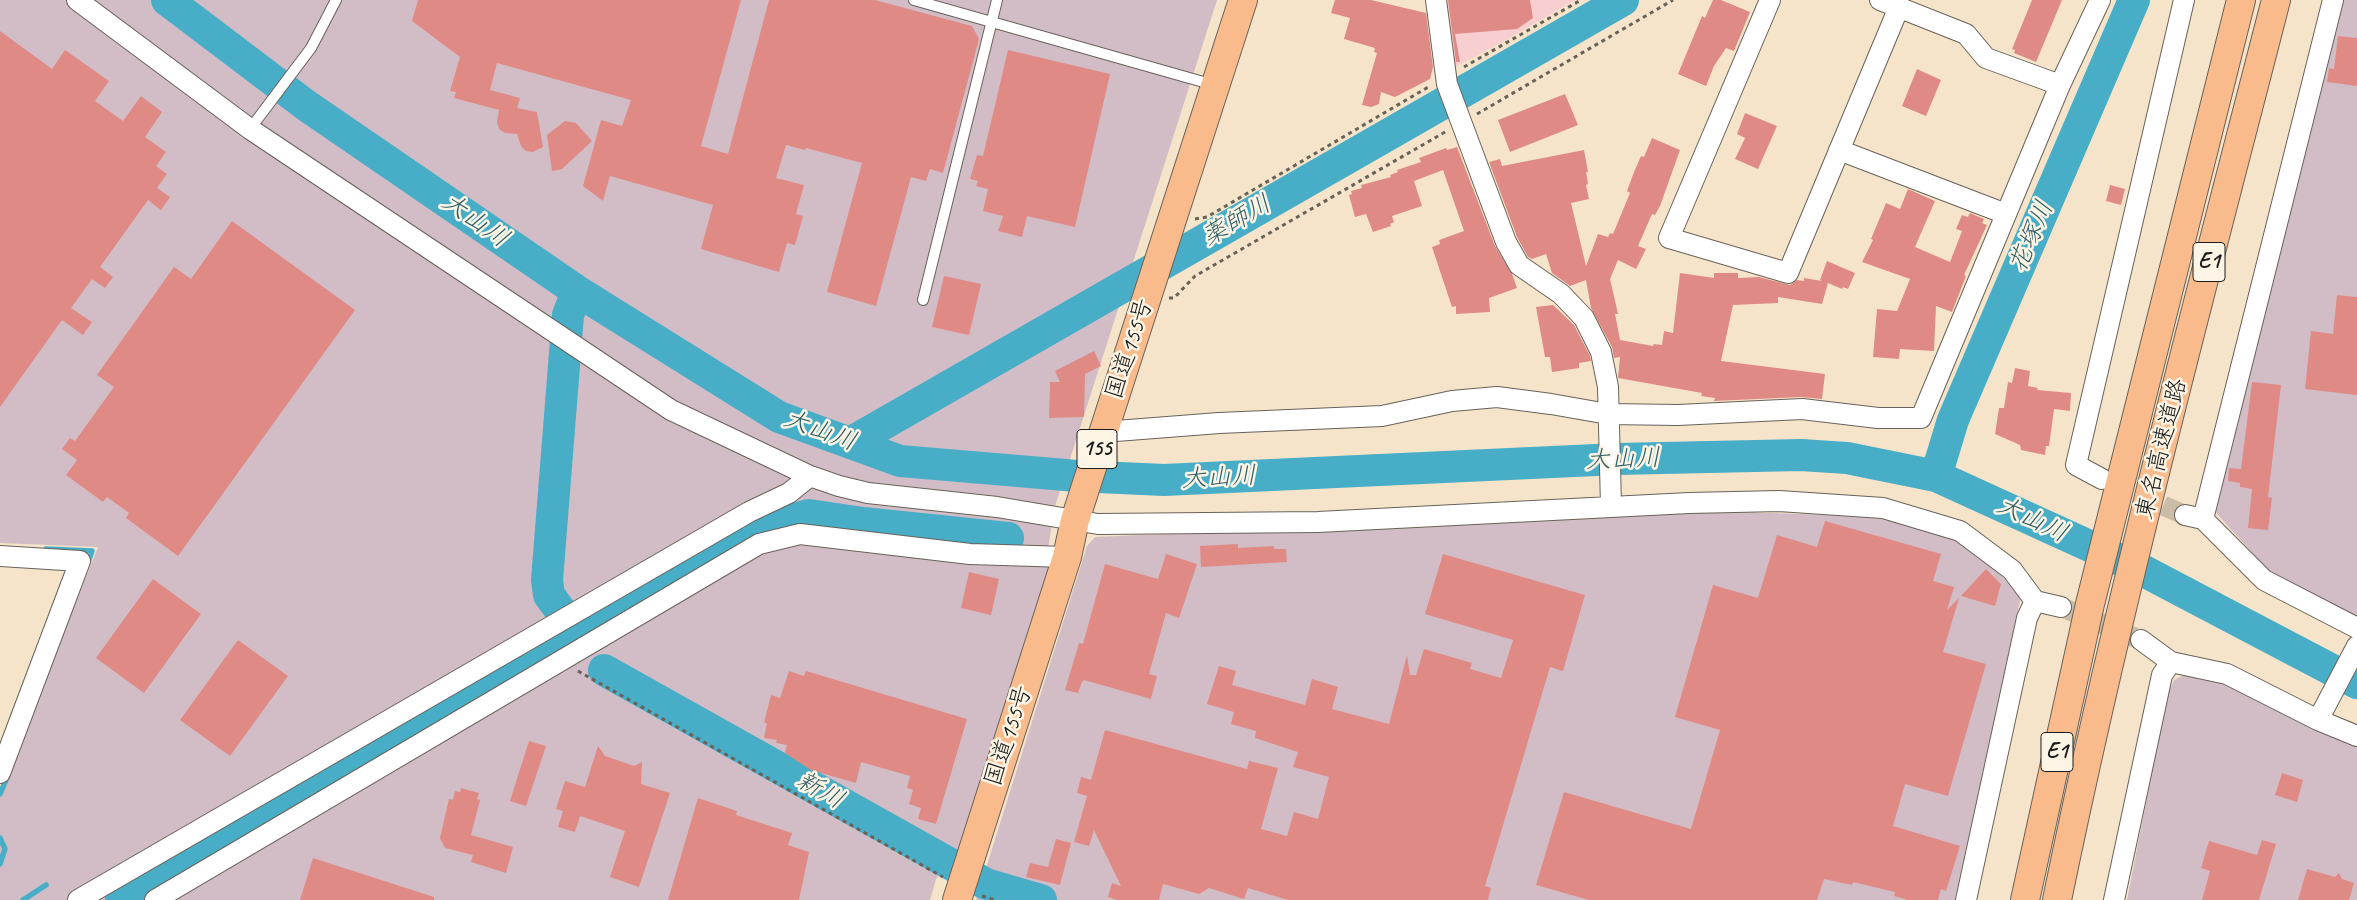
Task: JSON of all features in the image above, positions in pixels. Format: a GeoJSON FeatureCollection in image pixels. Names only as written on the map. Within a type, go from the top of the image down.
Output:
{"type":"FeatureCollection","features":[{"type":"Feature","properties":{"kind":"highway","name":"国道155号"},"geometry":{"type":"LineString","coordinates":[[959,894],[1066,558],[1075,520],[1243,0]]}},
{"type":"Feature","properties":{"kind":"highway","name":"東名高速道路"},"geometry":{"type":"LineString","coordinates":[[2025,900],[2090,604],[2241,0]]}},
{"type":"Feature","properties":{"kind":"highway","name":"東名高速道路"},"geometry":{"type":"LineString","coordinates":[[2057,900],[2085,767],[2121,618],[2276,0]]}},
{"type":"Feature","properties":{"kind":"street"},"geometry":{"type":"LineString","coordinates":[[77,0],[250,129],[671,410],[810,476],[839,486],[868,493],[997,507],[1098,524],[1318,522],[1611,506],[1779,501],[1883,508],[1960,531],[2012,570],[2035,601],[2061,607]]}},
{"type":"Feature","properties":{"kind":"street"},"geometry":{"type":"LineString","coordinates":[[1436,0],[1446,81],[1506,242],[1519,265],[1561,294],[1584,318],[1601,352],[1608,387],[1611,506]]}},
{"type":"Feature","properties":{"kind":"street"},"geometry":{"type":"LineString","coordinates":[[1770,0],[1670,238],[1788,273],[1899,7]]}},
{"type":"Feature","properties":{"kind":"street"},"geometry":{"type":"LineString","coordinates":[[1880,0],[1966,34],[1986,58],[2060,85]]}},
{"type":"Feature","properties":{"kind":"street"},"geometry":{"type":"LineString","coordinates":[[1103,432],[1219,423],[1382,416],[1452,401],[1497,397],[1551,404],[1608,419],[1802,409],[1878,418],[1921,418],[2060,85],[2100,0]]}},
{"type":"Feature","properties":{"kind":"street"},"geometry":{"type":"LineString","coordinates":[[2102,480],[2076,465],[2184,0]]}},
{"type":"Feature","properties":{"kind":"street"},"geometry":{"type":"LineString","coordinates":[[2333,0],[2194,517],[2264,580],[2357,628]]}},
{"type":"Feature","properties":{"kind":"street"},"geometry":{"type":"LineString","coordinates":[[1839,150],[2006,214]]}},
{"type":"Feature","properties":{"kind":"street"},"geometry":{"type":"LineString","coordinates":[[78,900],[749,512],[789,493],[810,476]]}},
{"type":"Feature","properties":{"kind":"street"},"geometry":{"type":"LineString","coordinates":[[155,900],[759,544],[800,534],[970,554],[1066,558]]}},
{"type":"Feature","properties":{"kind":"street"},"geometry":{"type":"LineString","coordinates":[[0,556],[80,561],[0,773]]}},
{"type":"Feature","properties":{"kind":"street"},"geometry":{"type":"LineString","coordinates":[[1971,900],[1966,900],[2027,618],[2035,601]]}},
{"type":"Feature","properties":{"kind":"street"},"geometry":{"type":"LineString","coordinates":[[2141,640],[2171,662],[2227,674],[2321,716],[2357,736]]}},
{"type":"Feature","properties":{"kind":"street"},"geometry":{"type":"LineString","coordinates":[[2321,716],[2357,646]]}},
{"type":"Feature","properties":{"kind":"street"},"geometry":{"type":"LineString","coordinates":[[2114,900],[2162,675],[2171,662]]}},
{"type":"Feature","properties":{"kind":"lane"},"geometry":{"type":"LineString","coordinates":[[250,129],[311,48],[336,0]]}},
{"type":"Feature","properties":{"kind":"lane"},"geometry":{"type":"LineString","coordinates":[[914,0],[1215,85]]}},
{"type":"Feature","properties":{"kind":"lane"},"geometry":{"type":"LineString","coordinates":[[923,300],[997,0]]}},
{"type":"Feature","properties":{"kind":"path"},"geometry":{"type":"LineString","coordinates":[[1170,225],[1207,216],[1446,81],[1580,0]]}},
{"type":"Feature","properties":{"kind":"path"},"geometry":{"type":"LineString","coordinates":[[1145,301],[1174,298],[1195,276],[1460,120],[1673,0]]}},
{"type":"Feature","properties":{"kind":"path"},"geometry":{"type":"LineString","coordinates":[[560,661],[959,894],[995,900]]}},
{"type":"Feature","properties":{"kind":"shaded area"},"geometry":{"type":"Polygon","coordinates":[[[0,0],[1217,0],[1055,506],[1046,561],[1051,571],[963,845],[936,879],[930,900],[0,900],[0,791],[98,547],[0,543],[0,0]]]}},
{"type":"Feature","properties":{"kind":"shaded area"},"geometry":{"type":"Polygon","coordinates":[[[1439,0],[1575,0],[1501,43],[1449,70],[1439,0]]]}},
{"type":"Feature","properties":{"kind":"shaded area"},"geometry":{"type":"Polygon","coordinates":[[[2340,0],[2357,0],[2357,617],[2269,571],[2217,514],[2213,501],[2340,0]]]}},
{"type":"Feature","properties":{"kind":"shaded area"},"geometry":{"type":"Polygon","coordinates":[[[1688,510],[1885,517],[1957,537],[1981,555],[2021,596],[1955,900],[976,900],[1087,546],[1095,537],[1688,510]]]}},
{"type":"Feature","properties":{"kind":"shaded area"},"geometry":{"type":"Polygon","coordinates":[[[2203,674],[2357,742],[2357,900],[2127,900],[2167,695],[2174,680],[2184,675],[2203,674]]]}},
{"type":"Feature","properties":{"kind":"building"},"geometry":{"type":"Polygon","coordinates":[[[418,0],[741,0],[701,146],[728,154],[769,0],[875,0],[972,26],[979,39],[943,173],[930,169],[926,181],[911,177],[876,306],[827,292],[862,163],[806,148],[805,150],[786,145],[776,178],[804,185],[796,214],[803,216],[795,245],[787,243],[779,272],[701,249],[713,205],[610,176],[603,201],[583,186],[601,120],[622,126],[631,100],[497,63],[490,90],[520,98],[517,108],[537,112],[543,147],[533,152],[526,151],[521,146],[517,134],[505,133],[499,129],[497,122],[499,110],[454,98],[456,92],[450,91],[460,57],[412,21],[418,0]]]}},
{"type":"Feature","properties":{"kind":"building"},"geometry":{"type":"Polygon","coordinates":[[[1335,0],[1371,0],[1426,13],[1433,67],[1430,79],[1395,97],[1381,92],[1379,104],[1371,107],[1362,105],[1377,53],[1374,52],[1375,48],[1344,39],[1350,18],[1331,13],[1335,0]]]}},
{"type":"Feature","properties":{"kind":"building"},"geometry":{"type":"Polygon","coordinates":[[[1448,0],[1530,0],[1533,18],[1517,29],[1455,34],[1460,62],[1456,62],[1448,0]]]}},
{"type":"Feature","properties":{"kind":"building"},"geometry":{"type":"Polygon","coordinates":[[[1713,0],[1721,0],[1750,12],[1734,51],[1726,48],[1714,66],[1706,86],[1678,74],[1702,16],[1705,18],[1713,0]]]}},
{"type":"Feature","properties":{"kind":"building"},"geometry":{"type":"Polygon","coordinates":[[[2032,0],[2062,0],[2036,62],[2014,53],[2015,50],[2012,49],[2032,0]]]}},
{"type":"Feature","properties":{"kind":"building"},"geometry":{"type":"Polygon","coordinates":[[[0,31],[52,69],[65,50],[109,81],[95,101],[123,121],[141,96],[162,112],[145,137],[166,152],[156,166],[167,174],[157,188],[170,197],[161,210],[148,200],[100,267],[113,277],[105,288],[92,279],[71,308],[92,322],[83,335],[62,320],[0,407],[0,31]]]}},
{"type":"Feature","properties":{"kind":"building"},"geometry":{"type":"Polygon","coordinates":[[[2338,36],[2357,38],[2357,86],[2327,82],[2329,68],[2334,69],[2338,36]]]}},
{"type":"Feature","properties":{"kind":"building"},"geometry":{"type":"Polygon","coordinates":[[[1008,50],[1110,74],[1075,227],[1027,216],[1022,237],[998,231],[1003,216],[983,211],[988,189],[976,186],[978,181],[970,179],[977,155],[983,156],[1008,50]]]}},
{"type":"Feature","properties":{"kind":"building"},"geometry":{"type":"Polygon","coordinates":[[[1917,69],[1941,80],[1926,116],[1902,106],[1917,69]]]}},
{"type":"Feature","properties":{"kind":"building"},"geometry":{"type":"Polygon","coordinates":[[[1565,94],[1578,125],[1510,152],[1498,120],[1565,94]]]}},
{"type":"Feature","properties":{"kind":"building"},"geometry":{"type":"Polygon","coordinates":[[[1745,113],[1777,126],[1758,169],[1735,159],[1745,138],[1737,134],[1745,113]]]}},
{"type":"Feature","properties":{"kind":"building"},"geometry":{"type":"Polygon","coordinates":[[[565,121],[576,123],[592,141],[562,169],[552,171],[547,135],[565,121]]]}},
{"type":"Feature","properties":{"kind":"building"},"geometry":{"type":"Polygon","coordinates":[[[1652,138],[1680,150],[1660,206],[1655,215],[1652,214],[1638,246],[1646,249],[1636,269],[1618,260],[1610,279],[1618,314],[1615,314],[1620,340],[1653,346],[1654,344],[1662,345],[1664,331],[1673,333],[1680,273],[1714,278],[1714,273],[1738,273],[1738,278],[1759,277],[1790,285],[1797,280],[1804,281],[1804,278],[1822,281],[1820,280],[1827,261],[1855,273],[1848,289],[1843,287],[1842,289],[1828,283],[1822,304],[1778,297],[1778,303],[1733,305],[1721,361],[1825,374],[1822,399],[1801,397],[1714,401],[1715,398],[1701,396],[1702,393],[1618,378],[1620,357],[1614,358],[1612,347],[1591,308],[1586,280],[1570,286],[1552,273],[1546,254],[1532,259],[1528,257],[1517,237],[1489,162],[1500,159],[1502,166],[1584,150],[1588,172],[1586,172],[1588,184],[1586,185],[1589,199],[1571,203],[1586,266],[1598,234],[1608,237],[1610,233],[1613,234],[1630,193],[1627,191],[1634,172],[1641,156],[1644,157],[1652,138]]]}},
{"type":"Feature","properties":{"kind":"building"},"geometry":{"type":"Polygon","coordinates":[[[1457,147],[1495,246],[1512,274],[1517,288],[1489,298],[1490,312],[1456,314],[1456,306],[1452,307],[1432,247],[1440,244],[1439,240],[1464,231],[1443,170],[1414,181],[1422,206],[1392,216],[1394,222],[1390,224],[1391,226],[1373,232],[1366,214],[1355,217],[1349,195],[1352,194],[1351,191],[1362,188],[1361,185],[1391,177],[1390,175],[1398,172],[1397,170],[1421,162],[1419,158],[1446,148],[1447,150],[1457,147]]]}},
{"type":"Feature","properties":{"kind":"building"},"geometry":{"type":"Polygon","coordinates":[[[2110,185],[2125,189],[2121,205],[2106,201],[2110,185]]]}},
{"type":"Feature","properties":{"kind":"building"},"geometry":{"type":"Polygon","coordinates":[[[1908,189],[1935,201],[1915,247],[1950,262],[1962,231],[1956,229],[1962,215],[1968,217],[1970,213],[1984,219],[1982,223],[1987,225],[1964,275],[1966,276],[1952,312],[1936,306],[1934,351],[1900,349],[1899,359],[1873,357],[1877,309],[1897,311],[1910,279],[1862,262],[1873,240],[1871,239],[1886,203],[1900,209],[1908,189]]]}},
{"type":"Feature","properties":{"kind":"building"},"geometry":{"type":"Polygon","coordinates":[[[232,221],[355,310],[178,556],[126,518],[129,513],[107,497],[103,502],[66,475],[77,460],[62,449],[70,438],[75,441],[114,387],[97,375],[174,267],[191,279],[232,221]]]}},
{"type":"Feature","properties":{"kind":"building"},"geometry":{"type":"Polygon","coordinates":[[[944,276],[981,284],[969,335],[932,327],[944,276]]]}},
{"type":"Feature","properties":{"kind":"building"},"geometry":{"type":"Polygon","coordinates":[[[2337,295],[2357,297],[2357,395],[2305,389],[2311,331],[2333,334],[2337,295]]]}},
{"type":"Feature","properties":{"kind":"building"},"geometry":{"type":"Polygon","coordinates":[[[1553,305],[1574,325],[1590,356],[1591,361],[1579,363],[1579,368],[1552,372],[1550,357],[1545,357],[1536,307],[1553,305]]]}},
{"type":"Feature","properties":{"kind":"building"},"geometry":{"type":"Polygon","coordinates":[[[1094,351],[1101,366],[1085,374],[1084,417],[1049,418],[1050,382],[1060,382],[1055,371],[1094,351]]]}},
{"type":"Feature","properties":{"kind":"building"},"geometry":{"type":"Polygon","coordinates":[[[2015,368],[2030,371],[2028,386],[2038,388],[2037,390],[2071,393],[2070,411],[2054,409],[2049,446],[2046,446],[2045,455],[2021,450],[2020,445],[1995,434],[1999,408],[2004,408],[2008,382],[2012,383],[2015,368]]]}},
{"type":"Feature","properties":{"kind":"building"},"geometry":{"type":"Polygon","coordinates":[[[2252,382],[2281,385],[2268,497],[2272,498],[2268,530],[2248,528],[2252,489],[2240,487],[2240,483],[2228,481],[2229,468],[2241,469],[2252,382]]]}},
{"type":"Feature","properties":{"kind":"building"},"geometry":{"type":"Polygon","coordinates":[[[1825,521],[1941,554],[1933,581],[1954,587],[1947,610],[1959,598],[1943,652],[1986,664],[1948,796],[1905,784],[1893,826],[1960,846],[1946,891],[1941,889],[1938,900],[1908,900],[1894,896],[1895,892],[1853,882],[1852,885],[1824,879],[1817,900],[1589,900],[1536,885],[1564,792],[1691,829],[1720,730],[1675,717],[1713,585],[1758,598],[1777,535],[1817,547],[1825,521]]]}},
{"type":"Feature","properties":{"kind":"building"},"geometry":{"type":"Polygon","coordinates":[[[1238,544],[1238,548],[1274,546],[1274,549],[1286,549],[1287,562],[1201,567],[1200,546],[1238,544]]]}},
{"type":"Feature","properties":{"kind":"building"},"geometry":{"type":"Polygon","coordinates":[[[1166,554],[1197,564],[1179,618],[1166,613],[1149,674],[1157,676],[1151,699],[1084,680],[1078,693],[1065,690],[1079,643],[1083,644],[1105,564],[1158,579],[1166,554]]]}},
{"type":"Feature","properties":{"kind":"building"},"geometry":{"type":"Polygon","coordinates":[[[1443,554],[1585,595],[1563,671],[1550,667],[1485,886],[1491,888],[1488,900],[1288,900],[1248,888],[1244,899],[1209,888],[1199,894],[1163,884],[1159,900],[1117,900],[1108,897],[1112,883],[1121,886],[1094,830],[1089,846],[1074,842],[1087,796],[1077,793],[1081,777],[1091,780],[1105,730],[1247,769],[1249,761],[1278,768],[1261,829],[1287,836],[1294,812],[1318,819],[1329,777],[1293,767],[1298,752],[1255,738],[1256,731],[1231,724],[1234,712],[1207,704],[1219,666],[1236,671],[1232,685],[1305,705],[1312,679],[1338,687],[1332,709],[1389,724],[1407,655],[1410,675],[1416,675],[1424,649],[1472,663],[1470,669],[1501,678],[1513,640],[1425,614],[1443,554]]]}},
{"type":"Feature","properties":{"kind":"building"},"geometry":{"type":"Polygon","coordinates":[[[1986,569],[2001,584],[1995,606],[1961,596],[1986,569]]]}},
{"type":"Feature","properties":{"kind":"building"},"geometry":{"type":"Polygon","coordinates":[[[969,572],[999,579],[991,615],[961,608],[969,572]]]}},
{"type":"Feature","properties":{"kind":"building"},"geometry":{"type":"Polygon","coordinates":[[[153,579],[201,614],[144,693],[96,658],[153,579]]]}},
{"type":"Feature","properties":{"kind":"building"},"geometry":{"type":"Polygon","coordinates":[[[238,640],[288,676],[230,756],[180,720],[238,640]]]}},
{"type":"Feature","properties":{"kind":"building"},"geometry":{"type":"Polygon","coordinates":[[[789,671],[804,676],[806,671],[967,719],[936,824],[918,819],[921,808],[909,804],[913,790],[907,788],[910,776],[861,762],[856,783],[811,770],[785,753],[787,745],[776,743],[777,740],[764,738],[767,723],[764,723],[771,695],[780,698],[789,671]]]}},
{"type":"Feature","properties":{"kind":"building"},"geometry":{"type":"Polygon","coordinates":[[[529,741],[546,746],[526,806],[510,801],[529,741]]]}},
{"type":"Feature","properties":{"kind":"building"},"geometry":{"type":"Polygon","coordinates":[[[598,746],[605,756],[634,766],[642,762],[641,784],[670,793],[639,887],[610,877],[625,831],[580,816],[575,832],[558,827],[563,811],[556,809],[565,781],[585,787],[598,746]]]}},
{"type":"Feature","properties":{"kind":"building"},"geometry":{"type":"Polygon","coordinates":[[[2282,773],[2303,780],[2297,802],[2275,795],[2282,773]]]}},
{"type":"Feature","properties":{"kind":"building"},"geometry":{"type":"Polygon","coordinates":[[[461,788],[479,793],[477,799],[480,800],[471,835],[513,847],[506,873],[471,862],[473,855],[445,848],[440,838],[449,799],[453,800],[455,791],[460,792],[461,788]]]}},
{"type":"Feature","properties":{"kind":"building"},"geometry":{"type":"Polygon","coordinates":[[[698,798],[737,811],[736,815],[792,833],[788,845],[809,852],[799,900],[668,900],[698,798]]]}},
{"type":"Feature","properties":{"kind":"building"},"geometry":{"type":"Polygon","coordinates":[[[1056,839],[1071,843],[1060,885],[1026,877],[1030,863],[1048,867],[1056,839]]]}},
{"type":"Feature","properties":{"kind":"building"},"geometry":{"type":"Polygon","coordinates":[[[2262,840],[2276,844],[2259,900],[2202,900],[2210,871],[2201,868],[2209,841],[2257,855],[2262,840]]]}},
{"type":"Feature","properties":{"kind":"building"},"geometry":{"type":"Polygon","coordinates":[[[313,858],[434,897],[434,900],[300,900],[313,858]]]}},
{"type":"Feature","properties":{"kind":"building"},"geometry":{"type":"Polygon","coordinates":[[[2307,869],[2335,877],[2339,873],[2342,879],[2354,883],[2349,900],[2298,900],[2307,869]]]}},
{"type":"Feature","properties":{"kind":"waterway","name":"大山川"},"geometry":{"type":"LineString","coordinates":[[167,0],[307,106],[577,291],[779,417],[900,461],[1077,476],[1164,480],[1617,459],[1801,455],[1847,458],[1936,476],[2140,569],[2357,683]]}},
{"type":"Feature","properties":{"kind":"waterway","name":"薬師川"},"geometry":{"type":"LineString","coordinates":[[850,443],[1623,0]]}},
{"type":"Feature","properties":{"kind":"waterway","name":"花塚川"},"geometry":{"type":"LineString","coordinates":[[1936,476],[1953,420],[2134,0]]}},
{"type":"Feature","properties":{"kind":"waterway"},"geometry":{"type":"LineString","coordinates":[[560,610],[549,595],[547,580],[568,315],[577,291]]}},
{"type":"Feature","properties":{"kind":"waterway"},"geometry":{"type":"LineString","coordinates":[[121,900],[757,529],[809,515],[863,523],[1008,538]]}},
{"type":"Feature","properties":{"kind":"waterway"},"geometry":{"type":"LineString","coordinates":[[46,549],[92,551],[87,565]]}},
{"type":"Feature","properties":{"kind":"waterway","name":"新川"},"geometry":{"type":"LineString","coordinates":[[604,670],[986,884],[1041,900]]}},
{"type":"Feature","properties":{"kind":"waterway"},"geometry":{"type":"LineString","coordinates":[[0,794],[8,775]]}},
{"type":"Feature","properties":{"kind":"waterway"},"geometry":{"type":"LineString","coordinates":[[0,838],[5,849],[0,864]]}},
{"type":"Feature","properties":{"kind":"waterway"},"geometry":{"type":"LineString","coordinates":[[23,900],[46,885]]}},
{"type":"Feature","properties":{"kind":"tunnel"},"geometry":{"type":"LineString","coordinates":[[2108,482],[2185,515]]}},
{"type":"Feature","properties":{"kind":"tunnel"},"geometry":{"type":"LineString","coordinates":[[2061,607],[2141,640]]}}]}
